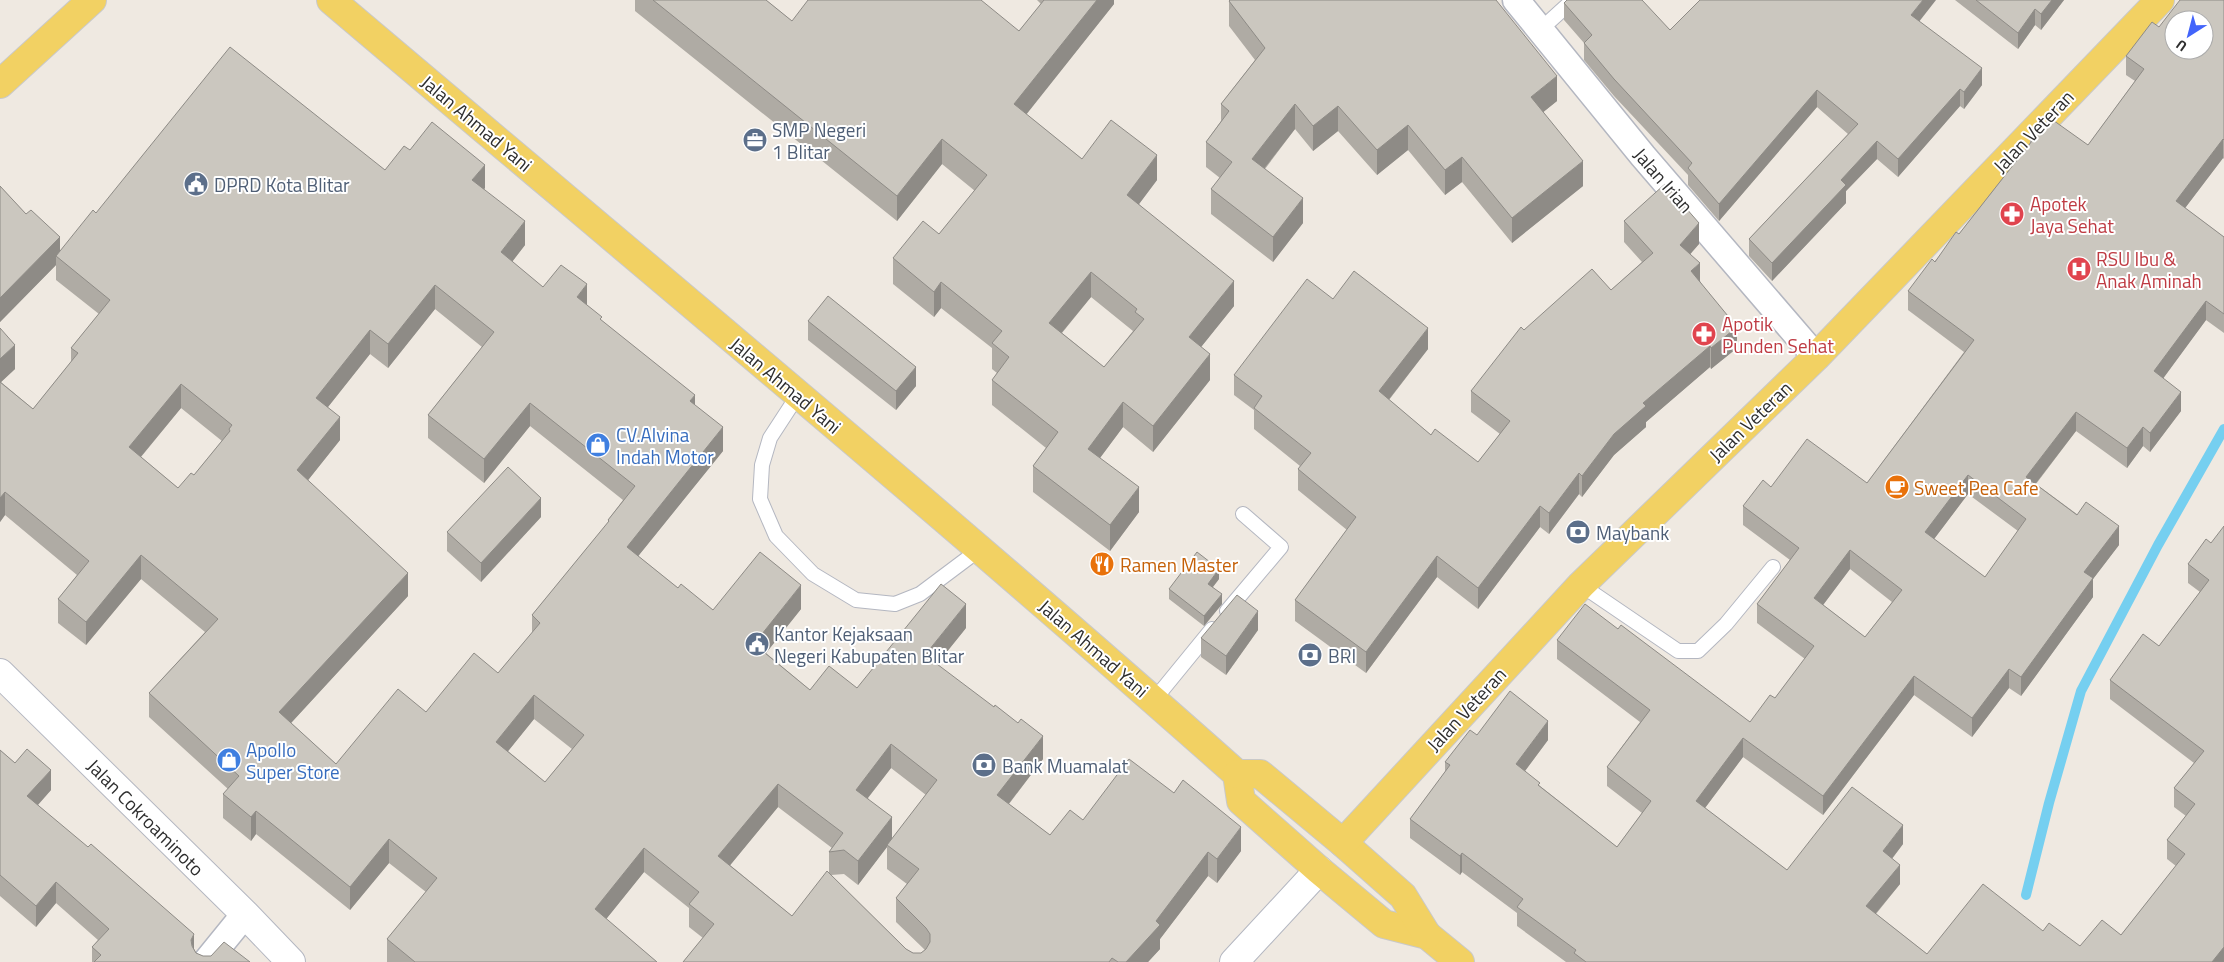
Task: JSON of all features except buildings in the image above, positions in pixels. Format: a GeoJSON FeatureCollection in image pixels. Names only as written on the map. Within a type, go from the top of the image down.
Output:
{"type":"FeatureCollection","features":[{"type":"Feature","properties":{"kind":"main road"},"geometry":{"type":"LineString","coordinates":[[0,84],[92,0]]}},
{"type":"Feature","properties":{"kind":"main road","name":"Jalan Ahmad Yani"},"geometry":{"type":"LineString","coordinates":[[332,0],[980,549],[1237,774]]}},
{"type":"Feature","properties":{"kind":"main road","name":"Jalan Veteran"},"geometry":{"type":"LineString","coordinates":[[1343,843],[1582,585],[1816,357],[2160,0]]}},
{"type":"Feature","properties":{"kind":"main road","name":"Jalan Cokroaminoto"},"geometry":{"type":"LineString","coordinates":[[0,673],[245,914],[291,962]]}},
{"type":"Feature","properties":{"kind":"main road"},"geometry":{"type":"LineString","coordinates":[[1427,936],[1384,924],[1318,870],[1241,801],[1237,774],[1260,774],[1343,843],[1403,896],[1427,936],[1460,962]]}},
{"type":"Feature","properties":{"kind":"main road"},"geometry":{"type":"LineString","coordinates":[[1234,962],[1318,870]]}},
{"type":"Feature","properties":{"kind":"street","name":"Jalan Irian"},"geometry":{"type":"LineString","coordinates":[[1516,0],[1643,156],[1816,357]]}},
{"type":"Feature","properties":{"kind":"street"},"geometry":{"type":"LineString","coordinates":[[206,962],[245,914]]}},
{"type":"Feature","properties":{"kind":"lane"},"geometry":{"type":"LineString","coordinates":[[1540,30],[1573,0]]}},
{"type":"Feature","properties":{"kind":"lane"},"geometry":{"type":"LineString","coordinates":[[798,395],[770,438],[762,465],[760,499],[776,536],[813,574],[856,600],[895,604],[920,594],[980,549]]}},
{"type":"Feature","properties":{"kind":"lane"},"geometry":{"type":"LineString","coordinates":[[1154,700],[1281,547],[1244,514]]}},
{"type":"Feature","properties":{"kind":"lane"},"geometry":{"type":"LineString","coordinates":[[1582,585],[1678,652],[1698,652],[1726,624],[1773,568]]}},
{"type":"Feature","properties":{"kind":"waterway"},"geometry":{"type":"LineString","coordinates":[[2026,895],[2049,803],[2081,691],[2158,545],[2224,429]]}},
{"type":"Feature","properties":{"kind":"place","name":"SMP Negeri 1 Blitar"},"geometry":{"type":"Point","coordinates":[755,140]}},
{"type":"Feature","properties":{"kind":"place","name":"DPRD Kota Blitar"},"geometry":{"type":"Point","coordinates":[196,184]}},
{"type":"Feature","properties":{"kind":"place","name":"Apotek Jaya Sehat"},"geometry":{"type":"Point","coordinates":[2012,214]}},
{"type":"Feature","properties":{"kind":"place","name":"RSU Ibu & Anak Aminah"},"geometry":{"type":"Point","coordinates":[2079,269]}},
{"type":"Feature","properties":{"kind":"place","name":"Apotik Punden Sehat"},"geometry":{"type":"Point","coordinates":[1704,334]}},
{"type":"Feature","properties":{"kind":"place","name":"CV.Alvina Indah Motor"},"geometry":{"type":"Point","coordinates":[598,445]}},
{"type":"Feature","properties":{"kind":"place","name":"Sweet Pea Cafe"},"geometry":{"type":"Point","coordinates":[1897,487]}},
{"type":"Feature","properties":{"kind":"place","name":"Maybank"},"geometry":{"type":"Point","coordinates":[1578,532]}},
{"type":"Feature","properties":{"kind":"place","name":"Ramen Master"},"geometry":{"type":"Point","coordinates":[1102,564]}},
{"type":"Feature","properties":{"kind":"place","name":"Kantor Kejaksaan Negeri Kabupaten Blitar"},"geometry":{"type":"Point","coordinates":[757,644]}},
{"type":"Feature","properties":{"kind":"place","name":"BRI"},"geometry":{"type":"Point","coordinates":[1310,655]}},
{"type":"Feature","properties":{"kind":"place","name":"Apollo Super Store"},"geometry":{"type":"Point","coordinates":[229,760]}},
{"type":"Feature","properties":{"kind":"place","name":"Bank Muamalat"},"geometry":{"type":"Point","coordinates":[984,765]}}]}
